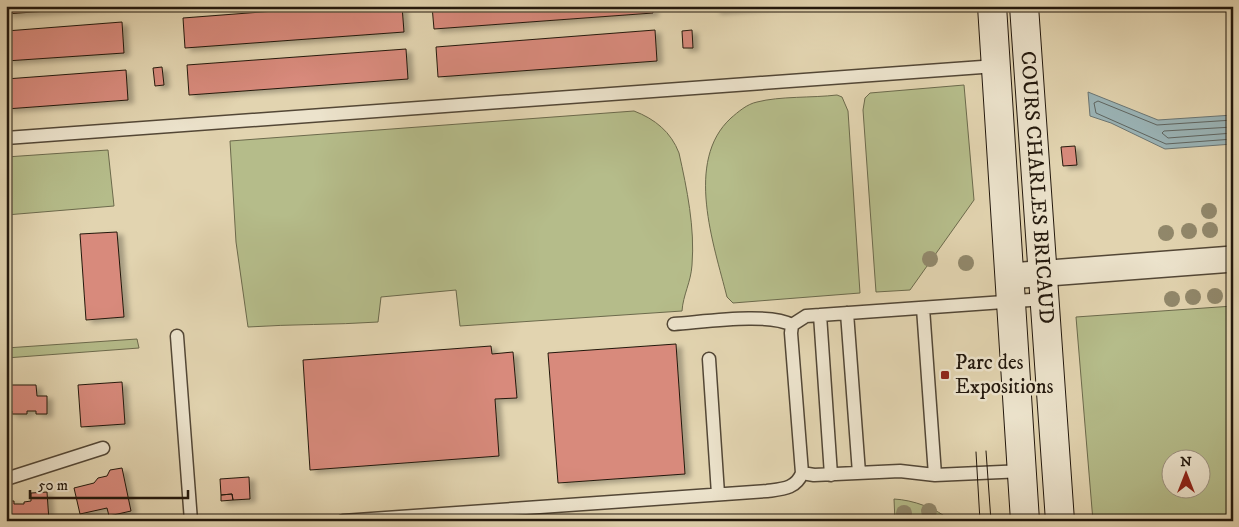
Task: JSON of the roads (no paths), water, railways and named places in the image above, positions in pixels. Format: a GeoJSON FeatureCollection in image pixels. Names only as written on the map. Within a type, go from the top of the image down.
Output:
{"type":"FeatureCollection","features":[{"type":"Feature","properties":{"kind":"main road","name":"COURS CHARLES BRICAUD"},"geometry":{"type":"LineString","coordinates":[[992,6],[1025,521]]}},
{"type":"Feature","properties":{"kind":"main road","name":"COURS CHARLES BRICAUD"},"geometry":{"type":"LineString","coordinates":[[1024,6],[1060,521]]}},
{"type":"Feature","properties":{"kind":"street"},"geometry":{"type":"LineString","coordinates":[[1010,289],[1044,286],[1233,259]]}},
{"type":"Feature","properties":{"kind":"lane"},"geometry":{"type":"LineString","coordinates":[[6,138],[996,66]]}},
{"type":"Feature","properties":{"kind":"lane"},"geometry":{"type":"LineString","coordinates":[[343,521],[788,489],[799,481],[802,472],[790,333],[792,325],[806,316],[922,308],[1010,289]]}},
{"type":"Feature","properties":{"kind":"lane"},"geometry":{"type":"LineString","coordinates":[[922,308],[935,475]]}},
{"type":"Feature","properties":{"kind":"lane"},"geometry":{"type":"LineString","coordinates":[[848,313],[859,473]]}},
{"type":"Feature","properties":{"kind":"lane"},"geometry":{"type":"LineString","coordinates":[[820,315],[830,475]]}},
{"type":"Feature","properties":{"kind":"lane"},"geometry":{"type":"LineString","coordinates":[[674,324],[762,318],[785,321],[792,325]]}},
{"type":"Feature","properties":{"kind":"lane"},"geometry":{"type":"LineString","coordinates":[[178,336],[191,521]]}},
{"type":"Feature","properties":{"kind":"lane"},"geometry":{"type":"LineString","coordinates":[[709,359],[718,494]]}},
{"type":"Feature","properties":{"kind":"lane"},"geometry":{"type":"LineString","coordinates":[[6,479],[103,448]]}},
{"type":"Feature","properties":{"kind":"lane"},"geometry":{"type":"LineString","coordinates":[[802,472],[814,475],[830,475],[900,471],[935,475],[1022,471]]}},
{"type":"Feature","properties":{"kind":"water"},"geometry":{"type":"Polygon","coordinates":[[[1088,92],[1158,120],[1233,115],[1233,144],[1165,149],[1111,123],[1090,116],[1088,92]]]}},
{"type":"Feature","properties":{"kind":"tram line"},"geometry":{"type":"LineString","coordinates":[[986,451],[991,521]]}},
{"type":"Feature","properties":{"kind":"tram line"},"geometry":{"type":"LineString","coordinates":[[976,452],[980,521]]}},
{"type":"Feature","properties":{"kind":"place","name":"Parc des Expositions"},"geometry":{"type":"Point","coordinates":[945,375]}}]}
